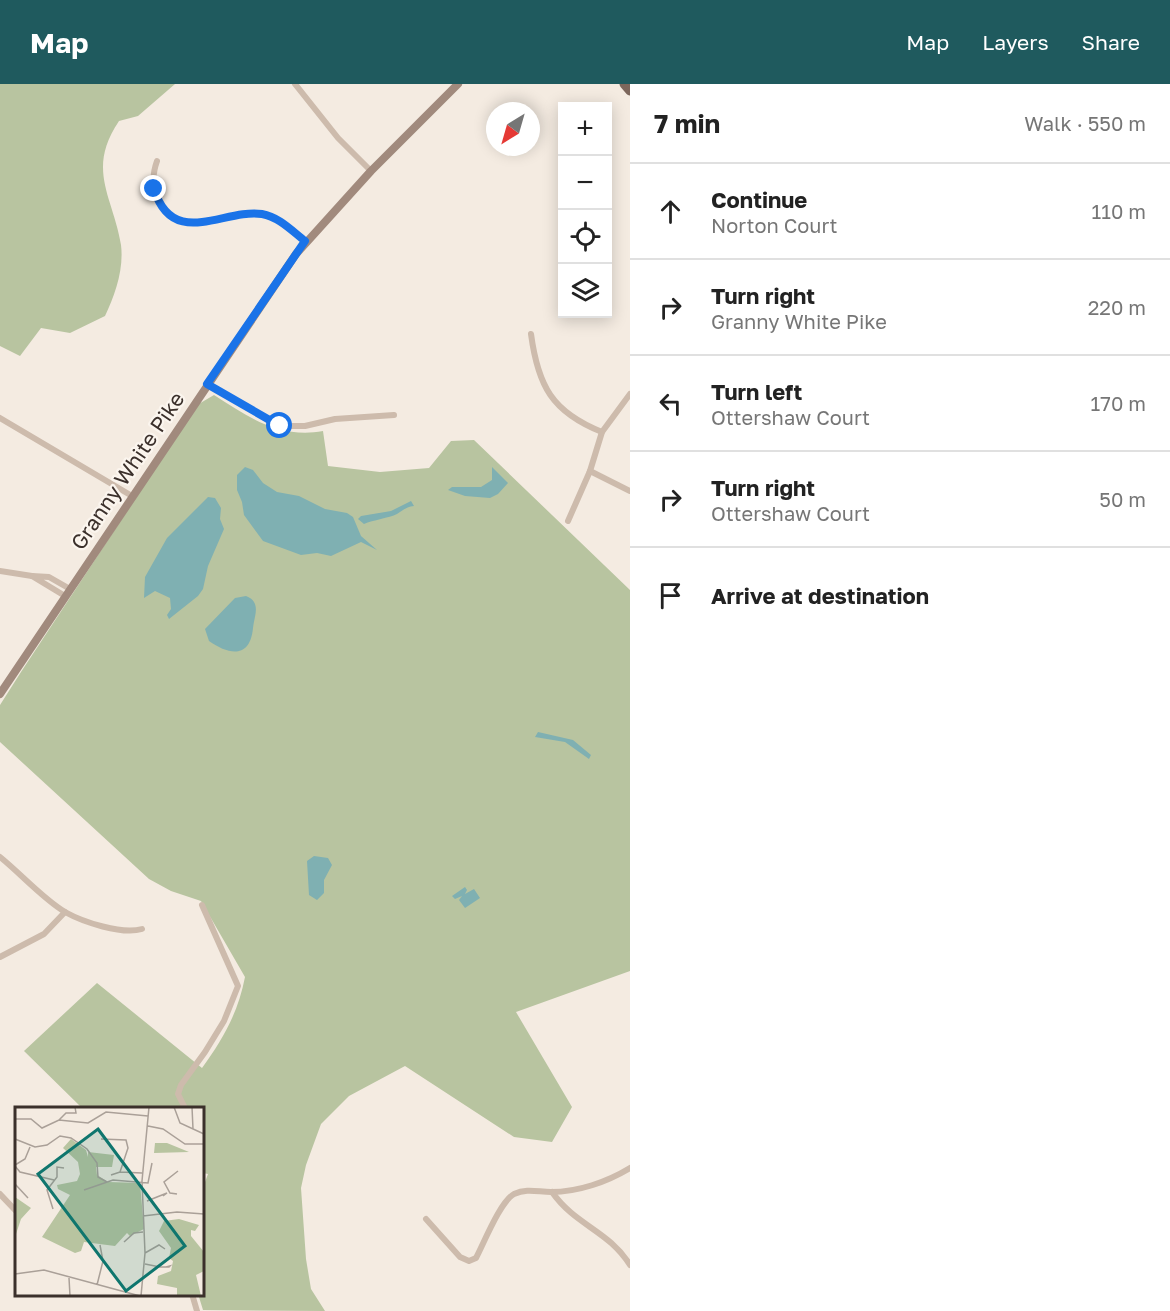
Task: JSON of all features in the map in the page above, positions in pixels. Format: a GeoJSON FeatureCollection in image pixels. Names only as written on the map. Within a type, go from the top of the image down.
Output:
{"type":"FeatureCollection","features":[{"type":"Feature","properties":{"kind":"main road","name":"Granny White Pike"},"geometry":{"type":"LineString","coordinates":[[0,694],[305,241],[458,84]]}},
{"type":"Feature","properties":{"kind":"main road"},"geometry":{"type":"LineString","coordinates":[[624,84],[630,91]]}},
{"type":"Feature","properties":{"kind":"street"},"geometry":{"type":"LineString","coordinates":[[295,84],[338,138],[371,171]]}},
{"type":"Feature","properties":{"kind":"street"},"geometry":{"type":"LineString","coordinates":[[157,161],[153,175],[156,194],[164,208],[176,218],[202,224],[244,215],[261,214],[277,219],[305,241]]}},
{"type":"Feature","properties":{"kind":"street"},"geometry":{"type":"LineString","coordinates":[[531,334],[542,383],[559,408],[580,423],[602,432]]}},
{"type":"Feature","properties":{"kind":"street"},"geometry":{"type":"LineString","coordinates":[[207,384],[280,426],[305,426],[335,419],[394,415]]}},
{"type":"Feature","properties":{"kind":"street"},"geometry":{"type":"LineString","coordinates":[[568,520],[590,471],[602,432],[630,394]]}},
{"type":"Feature","properties":{"kind":"street"},"geometry":{"type":"LineString","coordinates":[[0,418],[132,496]]}},
{"type":"Feature","properties":{"kind":"street"},"geometry":{"type":"LineString","coordinates":[[590,471],[630,491]]}},
{"type":"Feature","properties":{"kind":"street"},"geometry":{"type":"LineString","coordinates":[[0,571],[32,576],[68,593]]}},
{"type":"Feature","properties":{"kind":"street"},"geometry":{"type":"LineString","coordinates":[[0,856],[65,912],[115,930],[130,932],[142,928]]}},
{"type":"Feature","properties":{"kind":"street"},"geometry":{"type":"LineString","coordinates":[[184,1107],[178,1094],[181,1085],[224,1021],[238,986],[202,905]]}},
{"type":"Feature","properties":{"kind":"street"},"geometry":{"type":"LineString","coordinates":[[0,957],[44,934],[65,912]]}},
{"type":"Feature","properties":{"kind":"street"},"geometry":{"type":"LineString","coordinates":[[426,1219],[460,1257],[469,1261],[476,1258],[503,1206],[513,1195],[530,1190],[552,1192],[608,1181],[630,1168]]}},
{"type":"Feature","properties":{"kind":"street"},"geometry":{"type":"LineString","coordinates":[[552,1192],[565,1210],[610,1239],[630,1265]]}},
{"type":"Feature","properties":{"kind":"street"},"geometry":{"type":"LineString","coordinates":[[0,1194],[15,1210]]}},
{"type":"Feature","properties":{"kind":"street"},"geometry":{"type":"LineString","coordinates":[[193,1296],[197,1311]]}},
{"type":"Feature","properties":{"kind":"green space"},"geometry":{"type":"Polygon","coordinates":[[[0,84],[175,84],[138,116],[119,121],[109,138],[104,154],[105,183],[122,254],[118,282],[105,316],[70,333],[41,328],[20,356],[0,346],[0,84]]]}},
{"type":"Feature","properties":{"kind":"green space"},"geometry":{"type":"Polygon","coordinates":[[[214,395],[252,418],[279,429],[307,433],[323,431],[328,466],[380,472],[429,468],[451,441],[474,440],[630,590],[630,971],[516,1012],[572,1107],[552,1142],[514,1137],[405,1066],[349,1096],[321,1124],[306,1165],[301,1188],[306,1259],[311,1289],[325,1311],[203,1310],[199,1297],[204,1296],[204,1185],[208,1174],[204,1173],[204,1107],[81,1107],[24,1051],[97,983],[202,1068],[229,1025],[242,990],[245,977],[201,901],[171,891],[149,879],[0,742],[0,705],[197,405],[214,395]]]}},
{"type":"Feature","properties":{"kind":"water"},"geometry":{"type":"Polygon","coordinates":[[[245,467],[253,470],[263,483],[277,492],[299,496],[325,509],[347,513],[353,517],[361,536],[377,550],[361,542],[331,556],[317,553],[301,555],[263,541],[244,515],[237,490],[237,475],[245,467]]]}},
{"type":"Feature","properties":{"kind":"water"},"geometry":{"type":"Polygon","coordinates":[[[492,467],[508,483],[498,494],[490,498],[465,496],[448,490],[452,487],[481,487],[492,480],[492,467]]]}},
{"type":"Feature","properties":{"kind":"water"},"geometry":{"type":"Polygon","coordinates":[[[208,497],[215,498],[221,508],[220,519],[224,529],[208,566],[203,589],[198,596],[169,619],[167,615],[171,609],[170,598],[155,591],[144,598],[145,577],[167,538],[208,497]]]}},
{"type":"Feature","properties":{"kind":"water"},"geometry":{"type":"Polygon","coordinates":[[[411,501],[414,506],[394,515],[364,524],[358,519],[361,516],[391,511],[411,501]]]}},
{"type":"Feature","properties":{"kind":"water"},"geometry":{"type":"Polygon","coordinates":[[[246,596],[256,606],[248,645],[243,649],[231,651],[209,641],[205,629],[235,598],[246,596]]]}},
{"type":"Feature","properties":{"kind":"water"},"geometry":{"type":"Polygon","coordinates":[[[538,732],[573,740],[591,755],[589,759],[565,742],[535,737],[538,732]]]}},
{"type":"Feature","properties":{"kind":"water"},"geometry":{"type":"Polygon","coordinates":[[[314,856],[328,858],[332,865],[324,880],[324,893],[317,900],[309,895],[307,861],[314,856]]]}},
{"type":"Feature","properties":{"kind":"water"},"geometry":{"type":"Polygon","coordinates":[[[465,887],[467,890],[465,894],[474,889],[480,898],[465,908],[459,900],[462,896],[455,899],[452,896],[465,887]]]}},
{"type":"Feature","properties":{"kind":"route"},"geometry":{"type":"LineString","coordinates":[[154,189],[164,208],[181,221],[202,224],[249,214],[261,214],[282,222],[305,241],[207,384],[280,426]]}}]}
